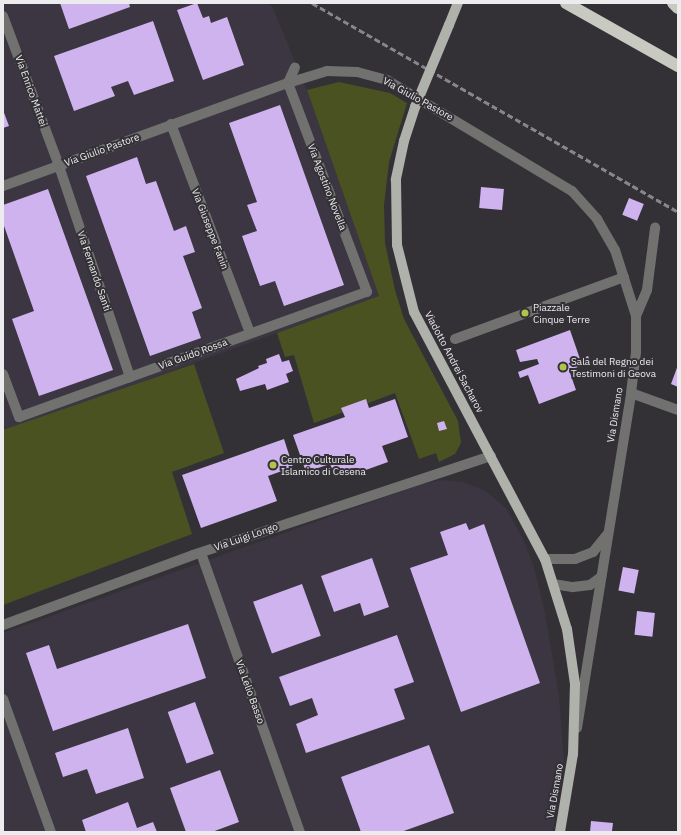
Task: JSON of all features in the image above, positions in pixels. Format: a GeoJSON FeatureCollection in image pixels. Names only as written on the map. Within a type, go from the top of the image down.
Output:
{"type":"FeatureCollection","features":[{"type":"Feature","properties":{"kind":"highway"},"geometry":{"type":"LineString","coordinates":[[566,3],[678,66]]}},
{"type":"Feature","properties":{"kind":"highway"},"geometry":{"type":"LineString","coordinates":[[673,3],[678,8]]}},
{"type":"Feature","properties":{"kind":"main road","name":"Viadotto Andrei Sacharov"},"geometry":{"type":"LineString","coordinates":[[458,3],[415,107],[404,141],[396,180],[397,245],[414,312],[545,559]]}},
{"type":"Feature","properties":{"kind":"main road","name":"Via Dismano"},"geometry":{"type":"LineString","coordinates":[[545,559],[567,629],[575,684],[573,754],[560,832]]}},
{"type":"Feature","properties":{"kind":"street","name":"Via Enrico Mattei"},"geometry":{"type":"LineString","coordinates":[[3,16],[59,166]]}},
{"type":"Feature","properties":{"kind":"street"},"geometry":{"type":"LineString","coordinates":[[288,83],[295,67]]}},
{"type":"Feature","properties":{"kind":"street","name":"Via Giulio Pastore"},"geometry":{"type":"LineString","coordinates":[[3,186],[171,124],[288,83],[327,71],[357,72],[387,80],[572,191],[597,219],[615,250],[636,316]]}},
{"type":"Feature","properties":{"kind":"street","name":"Via Agostino Novella"},"geometry":{"type":"LineString","coordinates":[[288,83],[367,292]]}},
{"type":"Feature","properties":{"kind":"street","name":"Via Giuseppe Fanin"},"geometry":{"type":"LineString","coordinates":[[171,124],[250,333]]}},
{"type":"Feature","properties":{"kind":"street","name":"Via Fernando Santi"},"geometry":{"type":"LineString","coordinates":[[59,166],[130,377]]}},
{"type":"Feature","properties":{"kind":"street","name":"Via Dismano"},"geometry":{"type":"LineString","coordinates":[[573,754],[631,393],[636,352],[636,316],[647,290],[655,228]]}},
{"type":"Feature","properties":{"kind":"street"},"geometry":{"type":"LineString","coordinates":[[455,339],[624,277]]}},
{"type":"Feature","properties":{"kind":"street","name":"Via Guido Rossa"},"geometry":{"type":"LineString","coordinates":[[3,374],[19,417],[367,292]]}},
{"type":"Feature","properties":{"kind":"street"},"geometry":{"type":"LineString","coordinates":[[631,393],[678,410]]}},
{"type":"Feature","properties":{"kind":"street","name":"Via Luigi Longo"},"geometry":{"type":"LineString","coordinates":[[3,625],[201,553],[491,456]]}},
{"type":"Feature","properties":{"kind":"street"},"geometry":{"type":"LineString","coordinates":[[545,559],[575,559],[593,552],[607,536]]}},
{"type":"Feature","properties":{"kind":"street","name":"Via Lelio Basso"},"geometry":{"type":"LineString","coordinates":[[201,553],[300,832]]}},
{"type":"Feature","properties":{"kind":"street"},"geometry":{"type":"LineString","coordinates":[[553,584],[573,587],[590,585],[601,577]]}},
{"type":"Feature","properties":{"kind":"street"},"geometry":{"type":"LineString","coordinates":[[3,699],[51,832]]}},
{"type":"Feature","properties":{"kind":"shaded area"},"geometry":{"type":"Polygon","coordinates":[[[3,3],[267,3],[272,6],[307,90],[379,296],[4,432],[3,3]]]}},
{"type":"Feature","properties":{"kind":"shaded area"},"geometry":{"type":"Polygon","coordinates":[[[443,480],[463,482],[486,491],[506,508],[523,539],[534,567],[545,613],[559,696],[564,761],[553,832],[3,832],[3,633],[422,484],[443,480]]]}},
{"type":"Feature","properties":{"kind":"green space"},"geometry":{"type":"Polygon","coordinates":[[[339,82],[390,93],[407,103],[389,162],[384,205],[385,243],[395,290],[404,319],[458,421],[461,443],[455,454],[439,462],[436,453],[419,459],[395,393],[314,423],[294,355],[285,357],[277,333],[379,296],[307,90],[339,82]]]}},
{"type":"Feature","properties":{"kind":"green space"},"geometry":{"type":"Polygon","coordinates":[[[194,364],[224,453],[172,472],[192,534],[3,605],[3,430],[194,364]]]}},
{"type":"Feature","properties":{"kind":"building"},"geometry":{"type":"Polygon","coordinates":[[[60,3],[129,3],[130,7],[69,29],[60,3]]]}},
{"type":"Feature","properties":{"kind":"building"},"geometry":{"type":"Polygon","coordinates":[[[197,3],[203,18],[209,16],[211,23],[227,17],[244,65],[203,80],[177,10],[197,3]]]}},
{"type":"Feature","properties":{"kind":"building"},"geometry":{"type":"Polygon","coordinates":[[[153,21],[174,81],[134,95],[128,81],[111,87],[115,96],[74,111],[54,56],[153,21]]]}},
{"type":"Feature","properties":{"kind":"building"},"geometry":{"type":"Polygon","coordinates":[[[280,105],[344,285],[284,306],[275,281],[260,286],[242,236],[257,231],[247,205],[257,202],[229,123],[280,105]]]}},
{"type":"Feature","properties":{"kind":"building"},"geometry":{"type":"Polygon","coordinates":[[[3,110],[9,126],[3,128],[3,110]]]}},
{"type":"Feature","properties":{"kind":"building"},"geometry":{"type":"Polygon","coordinates":[[[137,157],[146,184],[156,181],[174,231],[186,226],[195,252],[183,256],[202,308],[192,312],[201,338],[150,356],[86,176],[137,157]]]}},
{"type":"Feature","properties":{"kind":"building"},"geometry":{"type":"Polygon","coordinates":[[[481,187],[504,189],[502,210],[479,208],[481,187]]]}},
{"type":"Feature","properties":{"kind":"building"},"geometry":{"type":"Polygon","coordinates":[[[48,189],[113,370],[39,396],[12,319],[34,311],[3,223],[3,205],[48,189]]]}},
{"type":"Feature","properties":{"kind":"building"},"geometry":{"type":"Polygon","coordinates":[[[629,198],[644,204],[637,221],[622,215],[629,198]]]}},
{"type":"Feature","properties":{"kind":"building","name":"Sala del Regno dei Testimoni di Geova"},"geometry":{"type":"Polygon","coordinates":[[[570,330],[580,359],[588,356],[591,363],[575,368],[576,371],[573,372],[572,369],[569,370],[576,390],[539,404],[528,375],[520,378],[518,372],[539,364],[537,359],[520,362],[516,350],[570,330]]]}},
{"type":"Feature","properties":{"kind":"building"},"geometry":{"type":"Polygon","coordinates":[[[279,354],[282,362],[289,360],[293,371],[286,374],[289,382],[267,390],[265,384],[240,391],[236,379],[259,368],[258,366],[267,363],[266,359],[279,354]]]}},
{"type":"Feature","properties":{"kind":"building"},"geometry":{"type":"Polygon","coordinates":[[[678,365],[678,387],[671,384],[678,365]]]}},
{"type":"Feature","properties":{"kind":"building"},"geometry":{"type":"Polygon","coordinates":[[[366,399],[369,408],[395,399],[408,437],[382,446],[388,462],[363,471],[362,468],[335,477],[330,464],[306,472],[293,435],[345,417],[341,408],[366,399]]]}},
{"type":"Feature","properties":{"kind":"building"},"geometry":{"type":"Polygon","coordinates":[[[444,421],[447,429],[439,431],[437,423],[444,421]]]}},
{"type":"Feature","properties":{"kind":"building"},"geometry":{"type":"Polygon","coordinates":[[[284,439],[293,467],[268,476],[277,501],[201,528],[182,475],[284,439]]]}},
{"type":"Feature","properties":{"kind":"building"},"geometry":{"type":"Polygon","coordinates":[[[466,523],[469,530],[484,524],[540,683],[461,712],[410,568],[448,555],[440,532],[466,523]]]}},
{"type":"Feature","properties":{"kind":"building"},"geometry":{"type":"Polygon","coordinates":[[[372,558],[389,607],[364,616],[360,603],[334,612],[321,576],[372,558]]]}},
{"type":"Feature","properties":{"kind":"building"},"geometry":{"type":"Polygon","coordinates":[[[623,567],[639,570],[634,594],[618,591],[623,567]]]}},
{"type":"Feature","properties":{"kind":"building"},"geometry":{"type":"Polygon","coordinates":[[[302,584],[321,636],[272,653],[253,602],[302,584]]]}},
{"type":"Feature","properties":{"kind":"building"},"geometry":{"type":"Polygon","coordinates":[[[637,611],[655,613],[652,637],[634,635],[637,611]]]}},
{"type":"Feature","properties":{"kind":"building"},"geometry":{"type":"Polygon","coordinates":[[[188,624],[206,678],[53,731],[26,653],[49,645],[57,669],[188,624]]]}},
{"type":"Feature","properties":{"kind":"building"},"geometry":{"type":"Polygon","coordinates":[[[397,635],[414,682],[394,689],[405,719],[306,753],[296,724],[318,715],[312,698],[290,706],[279,677],[397,635]]]}},
{"type":"Feature","properties":{"kind":"building"},"geometry":{"type":"Polygon","coordinates":[[[195,702],[214,754],[187,764],[168,712],[195,702]]]}},
{"type":"Feature","properties":{"kind":"building"},"geometry":{"type":"Polygon","coordinates":[[[128,728],[144,778],[96,794],[87,769],[63,777],[55,753],[128,728]]]}},
{"type":"Feature","properties":{"kind":"building"},"geometry":{"type":"Polygon","coordinates":[[[429,745],[454,813],[401,832],[361,832],[341,777],[429,745]]]}},
{"type":"Feature","properties":{"kind":"building"},"geometry":{"type":"Polygon","coordinates":[[[220,770],[239,822],[212,832],[186,832],[170,788],[220,770]]]}},
{"type":"Feature","properties":{"kind":"building"},"geometry":{"type":"Polygon","coordinates":[[[128,802],[137,828],[153,822],[157,832],[86,832],[82,820],[128,802]]]}},
{"type":"Feature","properties":{"kind":"building"},"geometry":{"type":"Polygon","coordinates":[[[591,821],[613,823],[612,831],[590,832],[591,821]]]}},
{"type":"Feature","properties":{"kind":"railway"},"geometry":{"type":"LineString","coordinates":[[312,3],[678,212]]}},
{"type":"Feature","properties":{"kind":"place","name":"Piazzale Cinque Terre"},"geometry":{"type":"Point","coordinates":[525,313]}},
{"type":"Feature","properties":{"kind":"place","name":"Sala del Regno dei Testimoni di Geova"},"geometry":{"type":"Point","coordinates":[563,367]}},
{"type":"Feature","properties":{"kind":"place","name":"Centro Culturale Islamico di Cesena"},"geometry":{"type":"Point","coordinates":[273,465]}}]}
